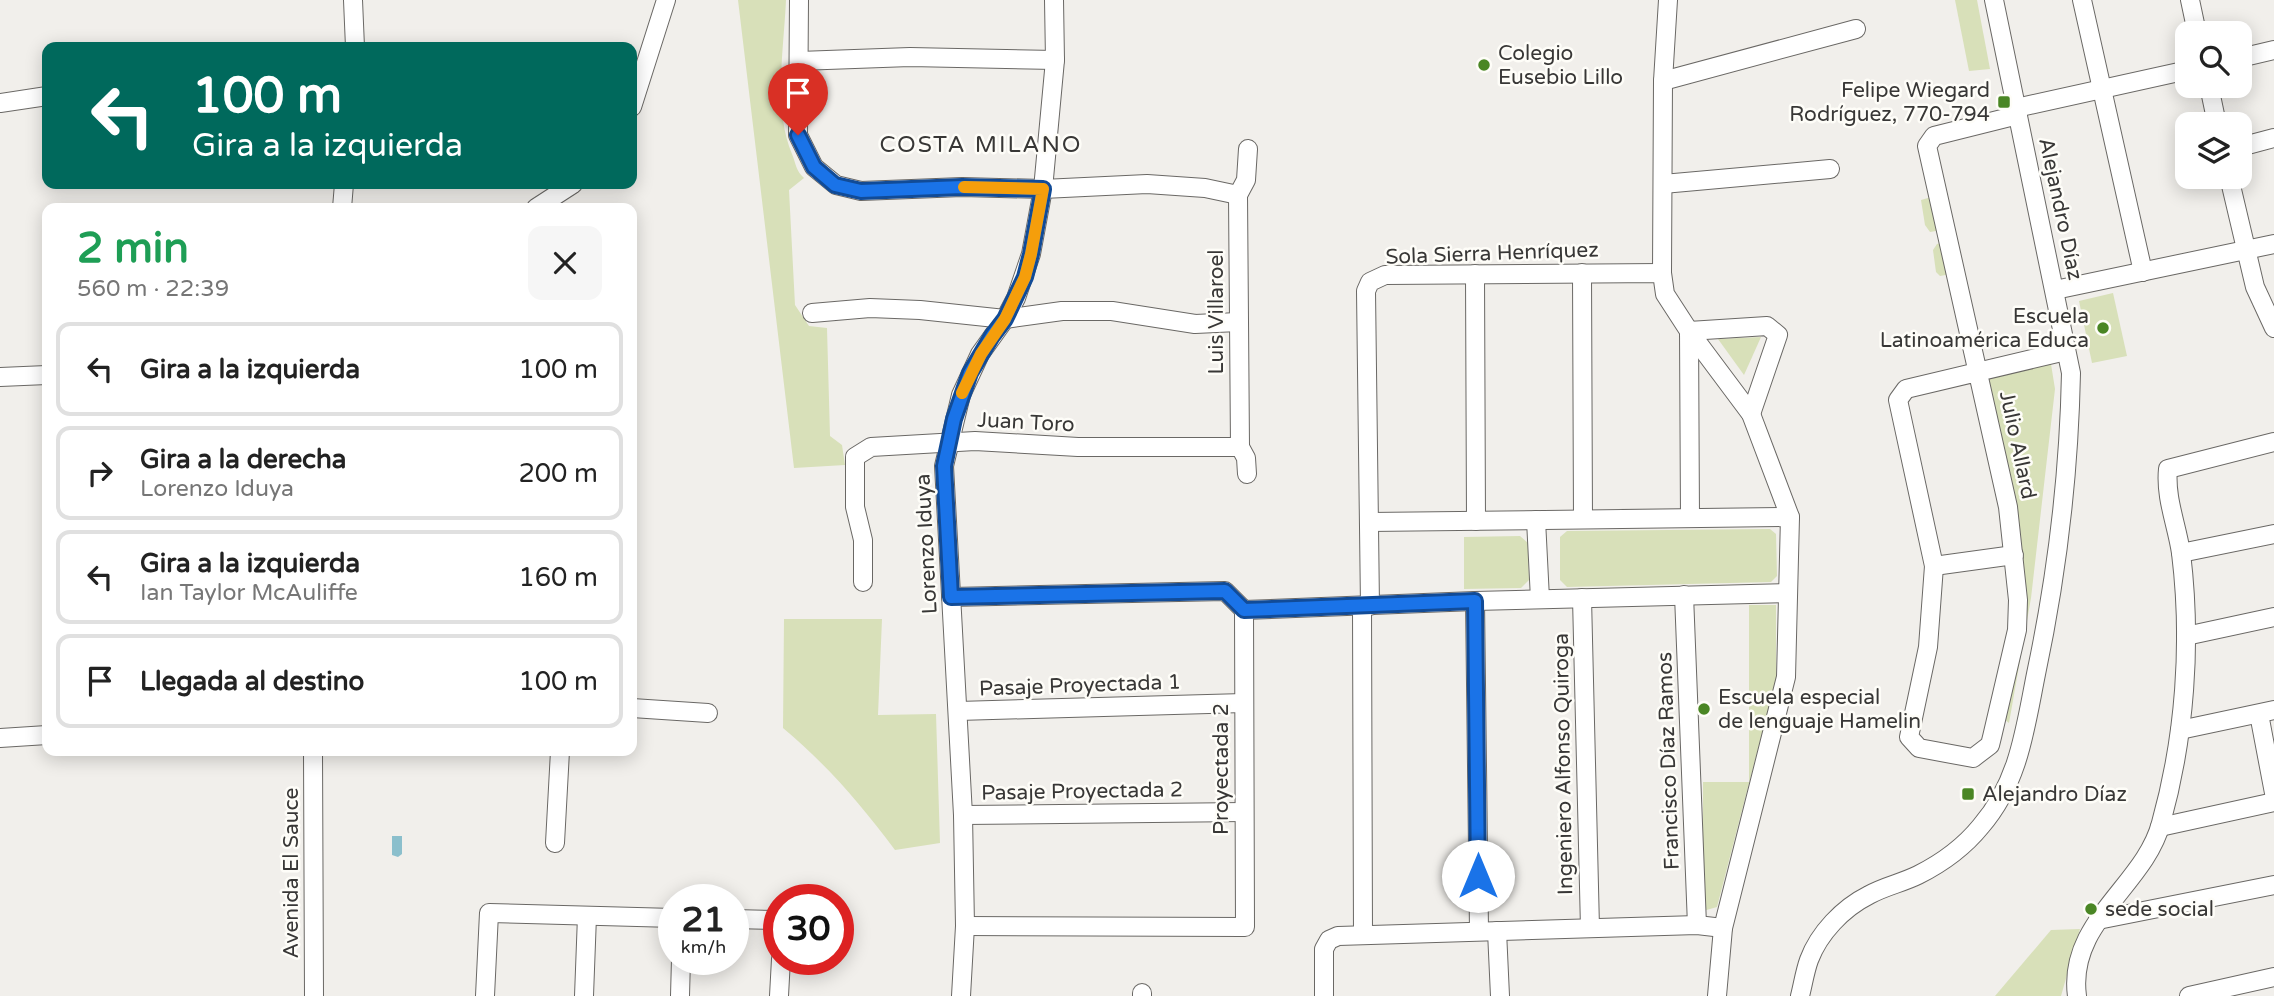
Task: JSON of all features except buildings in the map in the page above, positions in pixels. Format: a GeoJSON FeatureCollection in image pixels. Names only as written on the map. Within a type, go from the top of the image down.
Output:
{"type":"FeatureCollection","features":[{"type":"Feature","properties":{"kind":"street"},"geometry":{"type":"LineString","coordinates":[[352,42],[353,0]]}},
{"type":"Feature","properties":{"kind":"street"},"geometry":{"type":"LineString","coordinates":[[637,91],[666,0]]}},
{"type":"Feature","properties":{"kind":"street"},"geometry":{"type":"LineString","coordinates":[[799,0],[798,135],[814,167],[835,185],[861,191],[962,187],[1043,189],[1147,184],[1205,188],[1238,195]]}},
{"type":"Feature","properties":{"kind":"street","name":"Lorenzo Iduya"},"geometry":{"type":"LineString","coordinates":[[961,988],[965,926],[963,815],[944,466],[961,395],[970,373],[1005,319],[1025,277],[1031,254],[1043,189],[1055,60],[1054,0]]}},
{"type":"Feature","properties":{"kind":"street"},"geometry":{"type":"LineString","coordinates":[[1668,0],[1663,81],[1662,272],[1665,294],[1751,414],[1790,517],[1786,677],[1723,928],[1717,996]]}},
{"type":"Feature","properties":{"kind":"street","name":"Alejandro Díaz"},"geometry":{"type":"LineString","coordinates":[[1800,996],[1809,959],[1828,928],[1854,904],[1883,888],[1920,874],[1954,853],[1969,839],[1982,826],[2003,796],[2023,745],[2057,561],[2071,373],[1994,0]]}},
{"type":"Feature","properties":{"kind":"street"},"geometry":{"type":"LineString","coordinates":[[2082,0],[2143,272]]}},
{"type":"Feature","properties":{"kind":"street"},"geometry":{"type":"LineString","coordinates":[[2190,0],[2194,21]]}},
{"type":"Feature","properties":{"kind":"street"},"geometry":{"type":"LineString","coordinates":[[1663,81],[1856,29]]}},
{"type":"Feature","properties":{"kind":"street"},"geometry":{"type":"LineString","coordinates":[[2252,55],[2274,50]]}},
{"type":"Feature","properties":{"kind":"street"},"geometry":{"type":"LineString","coordinates":[[799,61],[910,57],[1055,60]]}},
{"type":"Feature","properties":{"kind":"street"},"geometry":{"type":"LineString","coordinates":[[2017,111],[2103,88],[2175,73]]}},
{"type":"Feature","properties":{"kind":"street"},"geometry":{"type":"LineString","coordinates":[[0,103],[42,97]]}},
{"type":"Feature","properties":{"kind":"street","name":"Julio Allard"},"geometry":{"type":"LineString","coordinates":[[1992,737],[2017,630],[2018,600],[2014,555],[2008,508],[1927,146],[1934,136],[2017,111]]}},
{"type":"Feature","properties":{"kind":"street"},"geometry":{"type":"LineString","coordinates":[[2252,144],[2274,138]]}},
{"type":"Feature","properties":{"kind":"street","name":"Luis Villaroel"},"geometry":{"type":"LineString","coordinates":[[1247,474],[1247,458],[1240,447],[1238,195],[1246,180],[1248,149]]}},
{"type":"Feature","properties":{"kind":"street"},"geometry":{"type":"LineString","coordinates":[[1662,184],[1830,169]]}},
{"type":"Feature","properties":{"kind":"street"},"geometry":{"type":"LineString","coordinates":[[544,203],[565,189]]}},
{"type":"Feature","properties":{"kind":"street"},"geometry":{"type":"LineString","coordinates":[[2232,189],[2255,287],[2274,328]]}},
{"type":"Feature","properties":{"kind":"street"},"geometry":{"type":"LineString","coordinates":[[2055,290],[2274,244]]}},
{"type":"Feature","properties":{"kind":"street","name":"Sola Sierra Henríquez"},"geometry":{"type":"LineString","coordinates":[[1363,935],[1369,522],[1366,291],[1370,282],[1385,275],[1662,272]]}},
{"type":"Feature","properties":{"kind":"street"},"geometry":{"type":"LineString","coordinates":[[1582,273],[1583,519]]}},
{"type":"Feature","properties":{"kind":"street"},"geometry":{"type":"LineString","coordinates":[[1475,274],[1476,521]]}},
{"type":"Feature","properties":{"kind":"street"},"geometry":{"type":"LineString","coordinates":[[812,313],[870,308],[1005,319],[1062,311],[1112,311],[1195,324],[1238,321]]}},
{"type":"Feature","properties":{"kind":"street"},"geometry":{"type":"LineString","coordinates":[[1689,331],[1767,326],[1778,335],[1751,414]]}},
{"type":"Feature","properties":{"kind":"street"},"geometry":{"type":"LineString","coordinates":[[1689,331],[1690,518]]}},
{"type":"Feature","properties":{"kind":"street"},"geometry":{"type":"LineString","coordinates":[[2023,745],[1992,737],[1990,745],[1973,758],[1919,748],[1909,737],[1928,647],[1934,566],[1898,400],[1906,389],[2066,351]]}},
{"type":"Feature","properties":{"kind":"street"},"geometry":{"type":"LineString","coordinates":[[0,377],[42,375]]}},
{"type":"Feature","properties":{"kind":"street","name":"Juan Toro"},"geometry":{"type":"LineString","coordinates":[[863,582],[863,540],[855,507],[855,457],[871,447],[975,441],[1078,447],[1240,447]]}},
{"type":"Feature","properties":{"kind":"street"},"geometry":{"type":"LineString","coordinates":[[2077,996],[2075,982],[2080,957],[2098,920],[2149,851],[2160,827],[2170,791],[2180,730],[2186,636],[2180,553],[2166,484],[2168,469],[2274,442]]}},
{"type":"Feature","properties":{"kind":"street"},"geometry":{"type":"LineString","coordinates":[[1369,522],[1790,517]]}},
{"type":"Feature","properties":{"kind":"street"},"geometry":{"type":"LineString","coordinates":[[1536,520],[1540,599]]}},
{"type":"Feature","properties":{"kind":"street"},"geometry":{"type":"LineString","coordinates":[[2180,553],[2274,534]]}},
{"type":"Feature","properties":{"kind":"street"},"geometry":{"type":"LineString","coordinates":[[1934,566],[2014,555]]}},
{"type":"Feature","properties":{"kind":"street"},"geometry":{"type":"LineString","coordinates":[[951,597],[1225,591],[1244,610],[1787,593]]}},
{"type":"Feature","properties":{"kind":"street","name":"Francisco Díaz Ramos"},"geometry":{"type":"LineString","coordinates":[[1684,595],[1697,925]]}},
{"type":"Feature","properties":{"kind":"street","name":"Ingeniero Alfonso Quiroga"},"geometry":{"type":"LineString","coordinates":[[1582,598],[1590,928]]}},
{"type":"Feature","properties":{"kind":"street"},"geometry":{"type":"LineString","coordinates":[[1475,601],[1479,931]]}},
{"type":"Feature","properties":{"kind":"street","name":"Proyectada 2"},"geometry":{"type":"LineString","coordinates":[[965,926],[1245,927],[1244,610]]}},
{"type":"Feature","properties":{"kind":"street"},"geometry":{"type":"LineString","coordinates":[[2186,636],[2274,617]]}},
{"type":"Feature","properties":{"kind":"street","name":"Pasaje Proyectada 1"},"geometry":{"type":"LineString","coordinates":[[958,711],[1244,703]]}},
{"type":"Feature","properties":{"kind":"street"},"geometry":{"type":"LineString","coordinates":[[637,708],[708,713]]}},
{"type":"Feature","properties":{"kind":"street"},"geometry":{"type":"LineString","coordinates":[[2180,730],[2266,712],[2274,793]]}},
{"type":"Feature","properties":{"kind":"street"},"geometry":{"type":"LineString","coordinates":[[0,738],[42,735]]}},
{"type":"Feature","properties":{"kind":"street","name":"Avenida El Sauce"},"geometry":{"type":"LineString","coordinates":[[313,756],[314,996]]}},
{"type":"Feature","properties":{"kind":"street"},"geometry":{"type":"LineString","coordinates":[[555,843],[560,756]]}},
{"type":"Feature","properties":{"kind":"street"},"geometry":{"type":"LineString","coordinates":[[2160,827],[2274,802]]}},
{"type":"Feature","properties":{"kind":"street","name":"Pasaje Proyectada 2"},"geometry":{"type":"LineString","coordinates":[[963,815],[1244,811]]}},
{"type":"Feature","properties":{"kind":"street"},"geometry":{"type":"LineString","coordinates":[[2098,920],[2274,885]]}},
{"type":"Feature","properties":{"kind":"street"},"geometry":{"type":"LineString","coordinates":[[485,996],[489,913],[658,918]]}},
{"type":"Feature","properties":{"kind":"street"},"geometry":{"type":"LineString","coordinates":[[584,996],[587,916]]}},
{"type":"Feature","properties":{"kind":"street"},"geometry":{"type":"LineString","coordinates":[[1324,996],[1325,944],[1338,936],[1697,925],[1723,928]]}},
{"type":"Feature","properties":{"kind":"street"},"geometry":{"type":"LineString","coordinates":[[1497,931],[1500,996]]}},
{"type":"Feature","properties":{"kind":"street"},"geometry":{"type":"LineString","coordinates":[[680,996],[681,975]]}},
{"type":"Feature","properties":{"kind":"street"},"geometry":{"type":"LineString","coordinates":[[779,996],[780,975]]}},
{"type":"Feature","properties":{"kind":"street"},"geometry":{"type":"LineString","coordinates":[[2189,996],[2274,978]]}},
{"type":"Feature","properties":{"kind":"green space"},"geometry":{"type":"Polygon","coordinates":[[[738,0],[786,0],[781,78],[783,118],[795,164],[804,178],[789,190],[795,305],[809,326],[827,328],[830,436],[842,445],[845,465],[794,468],[738,0]]]}},
{"type":"Feature","properties":{"kind":"green space"},"geometry":{"type":"Polygon","coordinates":[[[1955,0],[1977,0],[1990,69],[1969,71],[1955,0]]]}},
{"type":"Feature","properties":{"kind":"green space"},"geometry":{"type":"Polygon","coordinates":[[[1935,196],[1942,230],[1930,232],[1925,225],[1921,200],[1935,196]]]}},
{"type":"Feature","properties":{"kind":"green space"},"geometry":{"type":"Polygon","coordinates":[[[1944,242],[1951,274],[1940,276],[1936,272],[1933,250],[1937,244],[1944,242]]]}},
{"type":"Feature","properties":{"kind":"green space","name":"Escuela Latinoamérica Educa"},"geometry":{"type":"Polygon","coordinates":[[[2113,293],[2127,356],[2092,363],[2079,301],[2113,293]]]}},
{"type":"Feature","properties":{"kind":"green space"},"geometry":{"type":"Polygon","coordinates":[[[1761,337],[1744,375],[1718,339],[1761,337]]]}},
{"type":"Feature","properties":{"kind":"green space"},"geometry":{"type":"Polygon","coordinates":[[[2051,364],[2055,389],[2031,598],[2009,723],[2005,720],[2026,614],[2012,506],[1988,376],[2051,364]]]}},
{"type":"Feature","properties":{"kind":"green space"},"geometry":{"type":"Polygon","coordinates":[[[1770,529],[1776,534],[1777,576],[1771,582],[1567,587],[1560,580],[1560,537],[1567,531],[1770,529]]]}},
{"type":"Feature","properties":{"kind":"green space"},"geometry":{"type":"Polygon","coordinates":[[[1520,536],[1528,543],[1529,580],[1521,588],[1464,589],[1464,537],[1520,536]]]}},
{"type":"Feature","properties":{"kind":"green space"},"geometry":{"type":"Polygon","coordinates":[[[1749,605],[1776,605],[1776,679],[1717,907],[1703,911],[1703,782],[1749,782],[1749,605]]]}},
{"type":"Feature","properties":{"kind":"green space"},"geometry":{"type":"Polygon","coordinates":[[[784,619],[882,619],[878,715],[936,714],[940,843],[895,850],[843,786],[783,728],[784,619]]]}},
{"type":"Feature","properties":{"kind":"green space"},"geometry":{"type":"Polygon","coordinates":[[[2080,929],[2061,996],[1995,996],[2051,930],[2080,929]]]}},
{"type":"Feature","properties":{"kind":"water"},"geometry":{"type":"Polygon","coordinates":[[[392,836],[402,836],[402,854],[398,857],[392,855],[392,836]]]}},
{"type":"Feature","properties":{"kind":"slow traffic"},"geometry":{"type":"LineString","coordinates":[[962,393],[970,373],[1005,319],[1025,277],[1043,189],[964,187]]}},
{"type":"Feature","properties":{"kind":"place","name":"Colegio Eusebio Lillo"},"geometry":{"type":"Point","coordinates":[1484,65]}},
{"type":"Feature","properties":{"kind":"place","name":"Felipe Wiegard Rodríguez, 770-794"},"geometry":{"type":"Point","coordinates":[2004,102]}},
{"type":"Feature","properties":{"kind":"place","name":"Escuela Latinoamérica Educa"},"geometry":{"type":"Point","coordinates":[2103,328]}},
{"type":"Feature","properties":{"kind":"place","name":"Escuela especial de lenguaje Hamelin"},"geometry":{"type":"Point","coordinates":[1704,709]}},
{"type":"Feature","properties":{"kind":"place","name":"Alejandro Díaz"},"geometry":{"type":"Point","coordinates":[1968,794]}},
{"type":"Feature","properties":{"kind":"place","name":"sede social"},"geometry":{"type":"Point","coordinates":[2091,909]}},
{"type":"Feature","properties":{"kind":"district","name":"COSTA MILANO"},"geometry":{"type":"Point","coordinates":[981,144]}},
{"type":"Feature","properties":{"kind":"route"},"geometry":{"type":"LineString","coordinates":[[798,135],[814,167],[835,185],[861,191],[962,187],[1043,189],[1025,277],[1005,319],[970,373],[954,419],[944,466],[951,597],[1225,591],[1244,610],[1475,601],[1478,876]]}}]}
